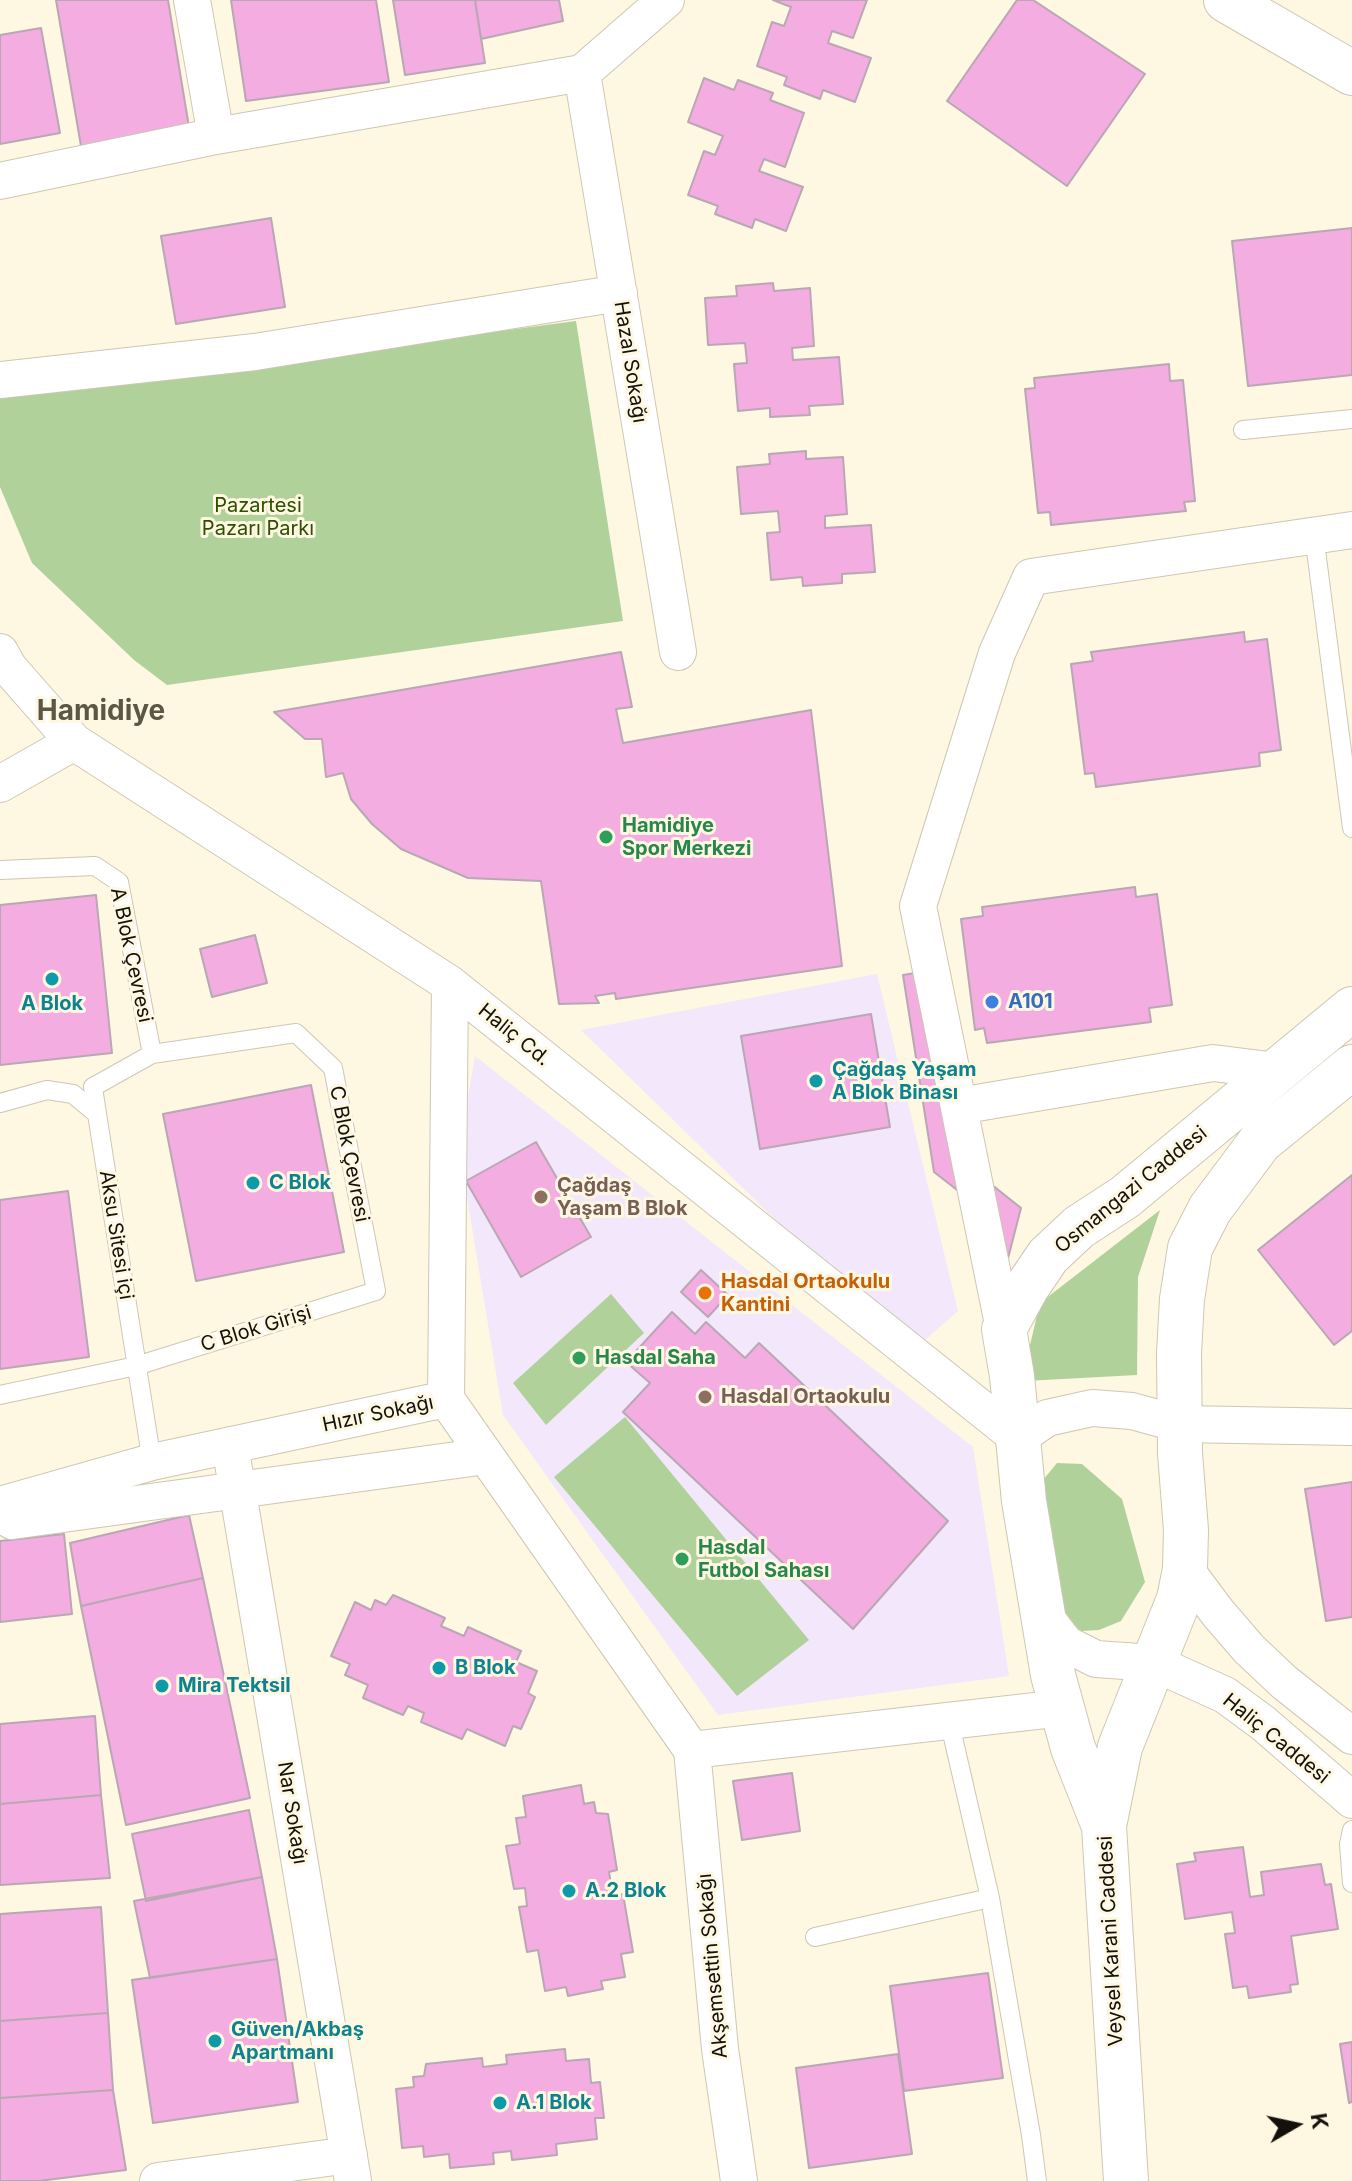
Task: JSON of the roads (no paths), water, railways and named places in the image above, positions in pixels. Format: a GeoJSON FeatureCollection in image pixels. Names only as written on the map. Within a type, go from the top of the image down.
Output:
{"type":"FeatureCollection","features":[{"type":"Feature","properties":{"kind":"street"},"geometry":{"type":"LineString","coordinates":[[192,0],[216,136]]}},
{"type":"Feature","properties":{"kind":"street"},"geometry":{"type":"LineString","coordinates":[[0,181],[216,136],[582,73],[666,0]]}},
{"type":"Feature","properties":{"kind":"street"},"geometry":{"type":"LineString","coordinates":[[1226,0],[1349,69]]}},
{"type":"Feature","properties":{"kind":"street","name":"Hazal Sokağı"},"geometry":{"type":"LineString","coordinates":[[582,73],[678,652]]}},
{"type":"Feature","properties":{"kind":"street"},"geometry":{"type":"LineString","coordinates":[[0,380],[255,352],[619,293]]}},
{"type":"Feature","properties":{"kind":"street"},"geometry":{"type":"LineString","coordinates":[[1104,1826],[1073,1748],[1042,1613],[1024,1501],[1004,1329],[918,906],[997,653],[1031,577],[1352,530]]}},
{"type":"Feature","properties":{"kind":"street","name":"Haliç Cd."},"geometry":{"type":"LineString","coordinates":[[0,652],[9,668],[74,742],[450,984],[1018,1438]]}},
{"type":"Feature","properties":{"kind":"street"},"geometry":{"type":"LineString","coordinates":[[0,784],[74,742]]}},
{"type":"Feature","properties":{"kind":"street","name":"Hızır Sokağı"},"geometry":{"type":"LineString","coordinates":[[0,1505],[152,1462],[446,1399],[450,984]]}},
{"type":"Feature","properties":{"kind":"street","name":"Osmangazi Caddesi"},"geometry":{"type":"LineString","coordinates":[[1004,1329],[1048,1256],[1079,1227],[1125,1197],[1352,1009]]}},
{"type":"Feature","properties":{"kind":"street"},"geometry":{"type":"LineString","coordinates":[[959,1106],[1213,1063],[1277,1071]]}},
{"type":"Feature","properties":{"kind":"street","name":"Veysel Karani Caddesi"},"geometry":{"type":"LineString","coordinates":[[1126,2181],[1104,1826],[1120,1747],[1179,1599],[1185,1569],[1186,1530],[1179,1424],[1182,1299],[1190,1248],[1210,1209],[1260,1142],[1352,1067]]}},
{"type":"Feature","properties":{"kind":"street","name":"Akşemsettin Sokağı"},"geometry":{"type":"LineString","coordinates":[[446,1399],[692,1750],[720,2049],[739,2181]]}},
{"type":"Feature","properties":{"kind":"street"},"geometry":{"type":"LineString","coordinates":[[1018,1438],[1047,1418],[1092,1408],[1132,1411],[1179,1424],[1352,1427]]}},
{"type":"Feature","properties":{"kind":"street","name":"Nar Sokağı"},"geometry":{"type":"LineString","coordinates":[[230,1445],[351,2168]]}},
{"type":"Feature","properties":{"kind":"street"},"geometry":{"type":"LineString","coordinates":[[0,1522],[486,1456]]}},
{"type":"Feature","properties":{"kind":"street"},"geometry":{"type":"LineString","coordinates":[[1185,1569],[1249,1649],[1284,1682],[1352,1736]]}},
{"type":"Feature","properties":{"kind":"street"},"geometry":{"type":"LineString","coordinates":[[1042,1613],[1066,1644],[1096,1659],[1154,1663]]}},
{"type":"Feature","properties":{"kind":"street","name":"Haliç Caddesi"},"geometry":{"type":"LineString","coordinates":[[1154,1663],[1225,1695],[1263,1723],[1352,1800]]}},
{"type":"Feature","properties":{"kind":"street"},"geometry":{"type":"LineString","coordinates":[[692,1750],[1062,1708]]}},
{"type":"Feature","properties":{"kind":"street"},"geometry":{"type":"LineString","coordinates":[[158,2181],[351,2168]]}},
{"type":"Feature","properties":{"kind":"lane"},"geometry":{"type":"LineString","coordinates":[[1243,430],[1352,419]]}},
{"type":"Feature","properties":{"kind":"lane"},"geometry":{"type":"LineString","coordinates":[[1314,535],[1352,828]]}},
{"type":"Feature","properties":{"kind":"lane","name":"A Blok Çevresi"},"geometry":{"type":"LineString","coordinates":[[0,870],[95,866],[119,882],[152,1054]]}},
{"type":"Feature","properties":{"kind":"lane","name":"C Blok Çevresi"},"geometry":{"type":"LineString","coordinates":[[152,1054],[296,1033],[333,1068],[376,1291]]}},
{"type":"Feature","properties":{"kind":"lane"},"geometry":{"type":"LineString","coordinates":[[97,1114],[93,1087],[152,1054]]}},
{"type":"Feature","properties":{"kind":"lane"},"geometry":{"type":"LineString","coordinates":[[0,1103],[47,1090],[73,1094],[97,1114]]}},
{"type":"Feature","properties":{"kind":"lane","name":"Aksu Sitesi içi"},"geometry":{"type":"LineString","coordinates":[[97,1114],[152,1462]]}},
{"type":"Feature","properties":{"kind":"lane","name":"C Blok Girişi"},"geometry":{"type":"LineString","coordinates":[[0,1395],[136,1366],[376,1291]]}},
{"type":"Feature","properties":{"kind":"lane"},"geometry":{"type":"LineString","coordinates":[[949,1720],[990,1898],[1037,2181]]}},
{"type":"Feature","properties":{"kind":"lane"},"geometry":{"type":"LineString","coordinates":[[1352,1830],[1349,1844],[1352,1883]]}},
{"type":"Feature","properties":{"kind":"lane"},"geometry":{"type":"LineString","coordinates":[[815,1937],[990,1898]]}},
{"type":"Feature","properties":{"kind":"place","name":"Hamidiye Spor Merkezi"},"geometry":{"type":"Point","coordinates":[606,837]}},
{"type":"Feature","properties":{"kind":"place","name":"A Blok"},"geometry":{"type":"Point","coordinates":[52,979]}},
{"type":"Feature","properties":{"kind":"place","name":"A101"},"geometry":{"type":"Point","coordinates":[992,1002]}},
{"type":"Feature","properties":{"kind":"place","name":"Çağdaş Yaşam A Blok Binası"},"geometry":{"type":"Point","coordinates":[816,1081]}},
{"type":"Feature","properties":{"kind":"place","name":"C Blok"},"geometry":{"type":"Point","coordinates":[253,1183]}},
{"type":"Feature","properties":{"kind":"place","name":"Çağdaş Yaşam B Blok"},"geometry":{"type":"Point","coordinates":[541,1197]}},
{"type":"Feature","properties":{"kind":"place","name":"Hasdal Ortaokulu Kantini"},"geometry":{"type":"Point","coordinates":[705,1293]}},
{"type":"Feature","properties":{"kind":"place","name":"Hasdal Saha"},"geometry":{"type":"Point","coordinates":[579,1358]}},
{"type":"Feature","properties":{"kind":"place","name":"Hasdal Ortaokulu"},"geometry":{"type":"Point","coordinates":[705,1397]}},
{"type":"Feature","properties":{"kind":"place","name":"Hasdal Futbol Sahası"},"geometry":{"type":"Point","coordinates":[682,1559]}},
{"type":"Feature","properties":{"kind":"place","name":"B Blok"},"geometry":{"type":"Point","coordinates":[439,1668]}},
{"type":"Feature","properties":{"kind":"place","name":"Mira Tektsil"},"geometry":{"type":"Point","coordinates":[162,1686]}},
{"type":"Feature","properties":{"kind":"place","name":"A.2 Blok"},"geometry":{"type":"Point","coordinates":[569,1891]}},
{"type":"Feature","properties":{"kind":"place","name":"Güven/Akbaş Apartmanı"},"geometry":{"type":"Point","coordinates":[215,2041]}},
{"type":"Feature","properties":{"kind":"place","name":"A.1 Blok"},"geometry":{"type":"Point","coordinates":[500,2103]}},
{"type":"Feature","properties":{"kind":"district","name":"Hamidiye"},"geometry":{"type":"Point","coordinates":[101,712]}},
{"type":"Feature","properties":{"kind":"park label","name":"Pazartesi Pazarı Parkı"},"geometry":{"type":"Point","coordinates":[258,518]}}]}
